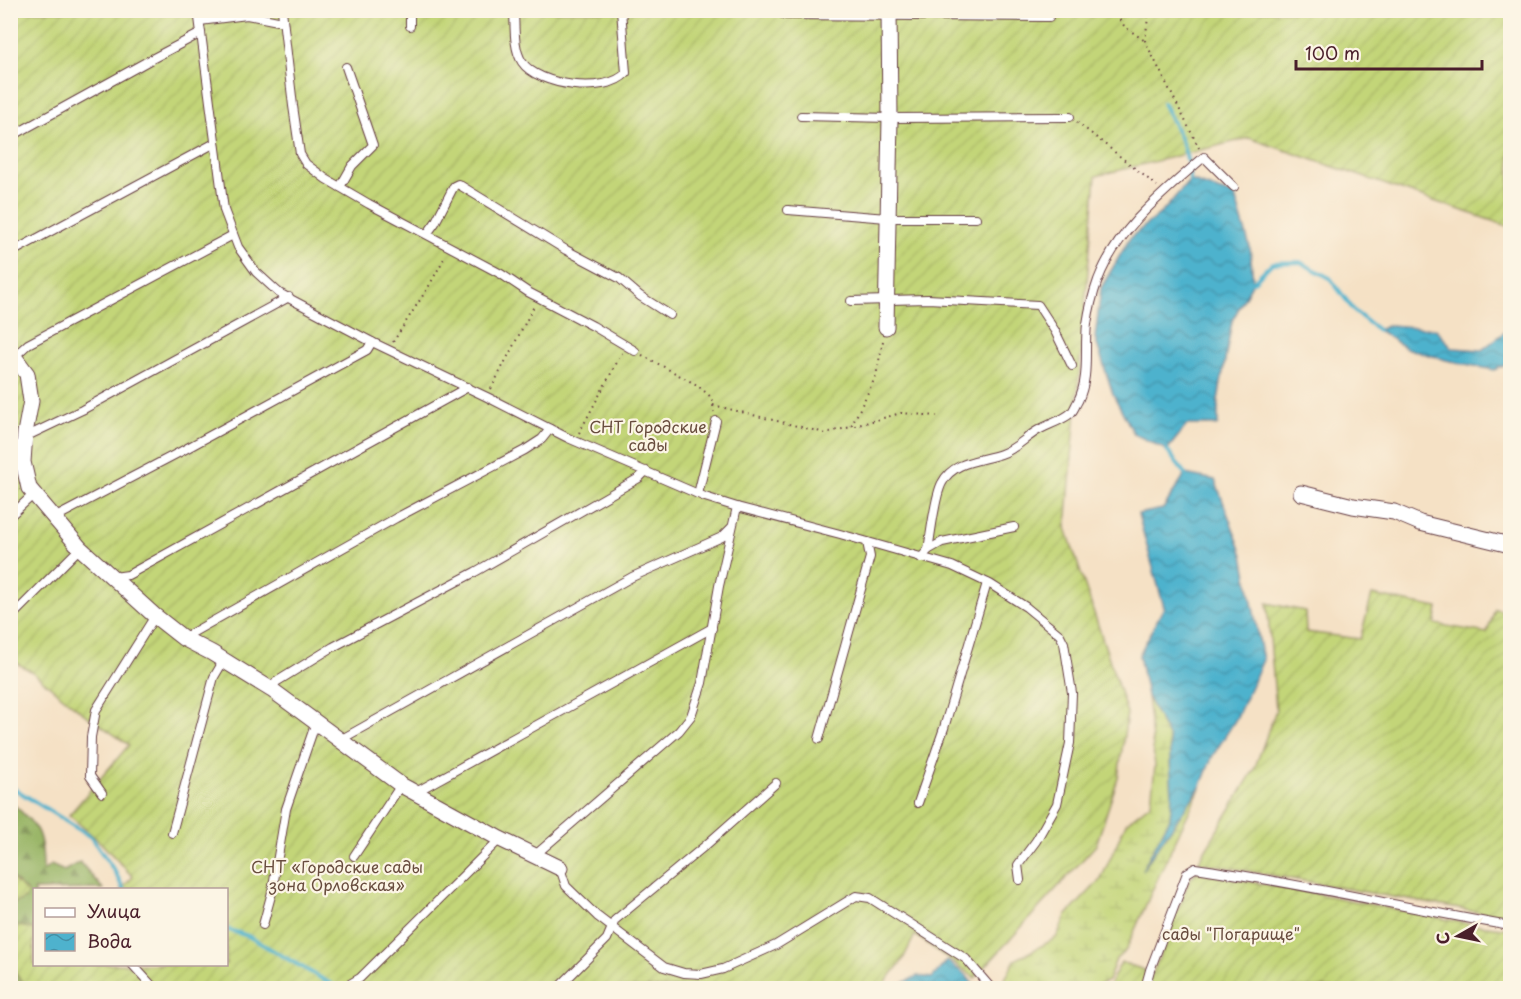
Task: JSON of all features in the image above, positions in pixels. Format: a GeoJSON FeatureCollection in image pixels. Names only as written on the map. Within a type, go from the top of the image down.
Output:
{"type":"FeatureCollection","features":[{"type":"Feature","properties":{"kind":"street"},"geometry":{"type":"LineString","coordinates":[[886,327],[886,218],[890,118],[889,13]]}},
{"type":"Feature","properties":{"kind":"street"},"geometry":{"type":"LineString","coordinates":[[13,354],[27,374],[31,401],[20,463],[29,488],[80,548],[155,616],[183,638],[272,690],[401,785],[500,839],[560,868]]}},
{"type":"Feature","properties":{"kind":"street"},"geometry":{"type":"LineString","coordinates":[[1301,493],[1394,513],[1420,523],[1510,544]]}},
{"type":"Feature","properties":{"kind":"lane"},"geometry":{"type":"LineString","coordinates":[[10,14],[16,10]]}},
{"type":"Feature","properties":{"kind":"lane"},"geometry":{"type":"LineString","coordinates":[[198,10],[224,210],[238,247],[256,272],[279,292],[372,342],[487,396],[574,441],[698,495],[952,566],[987,583],[1026,607],[1060,635],[1064,643],[1072,693],[1070,743],[1057,804],[1036,841],[1018,865],[1020,880]]}},
{"type":"Feature","properties":{"kind":"lane"},"geometry":{"type":"LineString","coordinates":[[282,10],[287,67],[300,154],[306,164],[340,187],[501,274],[538,298],[594,326],[635,351]]}},
{"type":"Feature","properties":{"kind":"lane"},"geometry":{"type":"LineString","coordinates":[[410,10],[410,27]]}},
{"type":"Feature","properties":{"kind":"lane"},"geometry":{"type":"LineString","coordinates":[[514,10],[516,42],[521,61],[531,71],[548,80],[575,84],[606,84],[621,79],[626,73],[621,10]]}},
{"type":"Feature","properties":{"kind":"lane"},"geometry":{"type":"LineString","coordinates":[[774,10],[785,15],[864,17],[889,13],[919,17],[1049,17]]}},
{"type":"Feature","properties":{"kind":"lane"},"geometry":{"type":"LineString","coordinates":[[200,21],[238,15],[283,22]]}},
{"type":"Feature","properties":{"kind":"lane"},"geometry":{"type":"LineString","coordinates":[[10,137],[201,33]]}},
{"type":"Feature","properties":{"kind":"lane"},"geometry":{"type":"LineString","coordinates":[[340,187],[352,166],[373,145],[346,67]]}},
{"type":"Feature","properties":{"kind":"lane"},"geometry":{"type":"LineString","coordinates":[[801,116],[1070,117]]}},
{"type":"Feature","properties":{"kind":"lane"},"geometry":{"type":"LineString","coordinates":[[10,253],[215,143]]}},
{"type":"Feature","properties":{"kind":"lane"},"geometry":{"type":"LineString","coordinates":[[928,549],[940,484],[949,472],[961,465],[1001,454],[1021,445],[1034,433],[1072,412],[1082,392],[1086,372],[1087,327],[1092,298],[1098,279],[1115,245],[1131,225],[1175,179],[1203,157],[1234,187]]}},
{"type":"Feature","properties":{"kind":"lane"},"geometry":{"type":"LineString","coordinates":[[427,234],[454,186],[458,184],[530,229],[619,278],[640,296],[670,315]]}},
{"type":"Feature","properties":{"kind":"lane"},"geometry":{"type":"LineString","coordinates":[[788,210],[886,218],[976,218]]}},
{"type":"Feature","properties":{"kind":"lane"},"geometry":{"type":"LineString","coordinates":[[13,354],[233,235]]}},
{"type":"Feature","properties":{"kind":"lane"},"geometry":{"type":"LineString","coordinates":[[25,437],[82,410],[289,297]]}},
{"type":"Feature","properties":{"kind":"lane"},"geometry":{"type":"LineString","coordinates":[[851,300],[928,299],[1038,305],[1055,331],[1072,366]]}},
{"type":"Feature","properties":{"kind":"lane"},"geometry":{"type":"LineString","coordinates":[[54,518],[367,350],[372,342]]}},
{"type":"Feature","properties":{"kind":"lane"},"geometry":{"type":"LineString","coordinates":[[113,578],[128,575],[468,387]]}},
{"type":"Feature","properties":{"kind":"lane"},"geometry":{"type":"LineString","coordinates":[[698,495],[716,421]]}},
{"type":"Feature","properties":{"kind":"lane"},"geometry":{"type":"LineString","coordinates":[[183,638],[396,518],[525,450],[542,439],[550,429]]}},
{"type":"Feature","properties":{"kind":"lane"},"geometry":{"type":"LineString","coordinates":[[272,690],[276,682],[333,646],[485,566],[639,478],[646,471]]}},
{"type":"Feature","properties":{"kind":"lane"},"geometry":{"type":"LineString","coordinates":[[10,516],[34,494]]}},
{"type":"Feature","properties":{"kind":"lane"},"geometry":{"type":"LineString","coordinates":[[534,856],[679,731],[691,716],[702,683],[737,507]]}},
{"type":"Feature","properties":{"kind":"lane"},"geometry":{"type":"LineString","coordinates":[[340,740],[632,577],[722,537],[732,527]]}},
{"type":"Feature","properties":{"kind":"lane"},"geometry":{"type":"LineString","coordinates":[[921,558],[928,549],[942,542],[1014,527]]}},
{"type":"Feature","properties":{"kind":"lane"},"geometry":{"type":"LineString","coordinates":[[819,739],[870,557],[867,542]]}},
{"type":"Feature","properties":{"kind":"lane"},"geometry":{"type":"LineString","coordinates":[[10,618],[80,548]]}},
{"type":"Feature","properties":{"kind":"lane"},"geometry":{"type":"LineString","coordinates":[[918,803],[944,728],[987,583]]}},
{"type":"Feature","properties":{"kind":"lane"},"geometry":{"type":"LineString","coordinates":[[102,793],[90,776],[91,737],[96,710],[155,616]]}},
{"type":"Feature","properties":{"kind":"lane"},"geometry":{"type":"LineString","coordinates":[[416,792],[712,628]]}},
{"type":"Feature","properties":{"kind":"lane"},"geometry":{"type":"LineString","coordinates":[[172,833],[214,677],[224,660]]}},
{"type":"Feature","properties":{"kind":"lane"},"geometry":{"type":"LineString","coordinates":[[263,925],[272,892],[286,809],[316,722]]}},
{"type":"Feature","properties":{"kind":"lane"},"geometry":{"type":"LineString","coordinates":[[558,988],[579,965],[598,949],[613,927],[615,920],[706,846],[776,783]]}},
{"type":"Feature","properties":{"kind":"lane"},"geometry":{"type":"LineString","coordinates":[[354,856],[401,785]]}},
{"type":"Feature","properties":{"kind":"lane"},"geometry":{"type":"LineString","coordinates":[[343,988],[360,978],[500,839]]}},
{"type":"Feature","properties":{"kind":"lane"},"geometry":{"type":"LineString","coordinates":[[560,868],[566,886],[597,916],[664,967],[684,973],[701,974],[723,969],[776,945],[856,896],[870,898],[966,959],[991,988]]}},
{"type":"Feature","properties":{"kind":"lane"},"geometry":{"type":"LineString","coordinates":[[1145,988],[1187,873],[1195,868],[1258,877],[1510,926]]}},
{"type":"Feature","properties":{"kind":"lane"},"geometry":{"type":"LineString","coordinates":[[134,966],[154,988]]}},
{"type":"Feature","properties":{"kind":"path"},"geometry":{"type":"LineString","coordinates":[[1145,41],[1149,10]]}},
{"type":"Feature","properties":{"kind":"path"},"geometry":{"type":"LineString","coordinates":[[1116,15],[1125,27],[1145,41],[1203,157]]}},
{"type":"Feature","properties":{"kind":"path"},"geometry":{"type":"LineString","coordinates":[[1070,117],[1164,191]]}},
{"type":"Feature","properties":{"kind":"path"},"geometry":{"type":"LineString","coordinates":[[388,350],[450,248]]}},
{"type":"Feature","properties":{"kind":"path"},"geometry":{"type":"LineString","coordinates":[[487,396],[538,298]]}},
{"type":"Feature","properties":{"kind":"path"},"geometry":{"type":"LineString","coordinates":[[851,427],[876,376],[886,327]]}},
{"type":"Feature","properties":{"kind":"path"},"geometry":{"type":"LineString","coordinates":[[574,441],[626,345]]}},
{"type":"Feature","properties":{"kind":"path"},"geometry":{"type":"LineString","coordinates":[[635,351],[697,386],[712,398],[716,421]]}},
{"type":"Feature","properties":{"kind":"path"},"geometry":{"type":"LineString","coordinates":[[713,405],[825,433],[901,413],[937,416]]}},
{"type":"Feature","properties":{"kind":"green space","name":"СНТ Городские сады"},"geometry":{"type":"Polygon","coordinates":[[[11,11],[1510,11],[1510,227],[1249,138],[1096,176],[1066,528],[1127,713],[1118,778],[1096,845],[975,978],[915,935],[902,961],[881,988],[497,988],[494,985],[491,988],[21,988],[24,984],[11,967],[11,926],[13,925],[33,929],[33,966],[228,966],[228,888],[122,888],[133,877],[101,843],[69,815],[129,745],[84,714],[31,671],[11,660],[11,11]]]}},
{"type":"Feature","properties":{"kind":"green space"},"geometry":{"type":"Polygon","coordinates":[[[1372,595],[1438,608],[1435,624],[1487,633],[1495,609],[1510,612],[1510,918],[1198,862],[1254,770],[1276,710],[1267,603],[1305,611],[1306,632],[1360,639],[1372,595]]]}},
{"type":"Feature","properties":{"kind":"green space"},"geometry":{"type":"Polygon","coordinates":[[[1147,696],[1169,738],[1172,795],[1170,818],[1146,864],[1201,786],[1126,950],[1116,959],[1108,981],[1093,988],[1008,988],[1004,981],[1015,960],[1056,938],[1066,916],[1101,879],[1126,823],[1151,803],[1155,766],[1147,696]]]}},
{"type":"Feature","properties":{"kind":"green space"},"geometry":{"type":"Polygon","coordinates":[[[10,801],[27,817],[37,831],[42,847],[43,871],[51,865],[64,871],[80,862],[102,888],[33,888],[33,929],[11,926],[11,905],[25,898],[28,893],[11,877],[10,801]]]}},
{"type":"Feature","properties":{"kind":"green space","name":"сады \"Погарище\""},"geometry":{"type":"Polygon","coordinates":[[[1196,872],[1470,924],[1510,929],[1510,988],[1108,988],[1121,962],[1153,973],[1190,879],[1196,872]]]}},
{"type":"Feature","properties":{"kind":"green space"},"geometry":{"type":"Polygon","coordinates":[[[10,877],[28,893],[25,898],[11,905],[10,877]]]}},
{"type":"Feature","properties":{"kind":"green space"},"geometry":{"type":"Polygon","coordinates":[[[10,967],[24,984],[21,988],[11,988],[10,967]]]}},
{"type":"Feature","properties":{"kind":"water"},"geometry":{"type":"Polygon","coordinates":[[[1190,180],[1235,196],[1250,247],[1253,282],[1232,321],[1218,400],[1218,425],[1187,425],[1167,450],[1134,434],[1113,394],[1095,338],[1101,288],[1130,238],[1163,211],[1190,180]]]}},
{"type":"Feature","properties":{"kind":"water"},"geometry":{"type":"Polygon","coordinates":[[[1390,325],[1436,329],[1452,348],[1482,350],[1506,331],[1510,331],[1510,363],[1494,370],[1446,360],[1406,348],[1378,330],[1390,325]]]}},
{"type":"Feature","properties":{"kind":"water"},"geometry":{"type":"Polygon","coordinates":[[[1185,474],[1215,480],[1243,555],[1263,660],[1236,719],[1212,757],[1201,786],[1142,870],[1170,818],[1172,795],[1169,738],[1147,696],[1139,655],[1164,607],[1138,514],[1163,509],[1185,474]]]}},
{"type":"Feature","properties":{"kind":"water"},"geometry":{"type":"Polygon","coordinates":[[[947,961],[966,975],[976,988],[893,988],[917,976],[932,978],[947,961]]]}},
{"type":"Feature","properties":{"kind":"waterway"},"geometry":{"type":"LineString","coordinates":[[1163,103],[1184,149],[1190,180]]}},
{"type":"Feature","properties":{"kind":"waterway"},"geometry":{"type":"LineString","coordinates":[[1253,282],[1272,263],[1300,262],[1330,278],[1355,312],[1378,330]]}},
{"type":"Feature","properties":{"kind":"waterway"},"geometry":{"type":"LineString","coordinates":[[1167,450],[1185,474]]}},
{"type":"Feature","properties":{"kind":"waterway"},"geometry":{"type":"LineString","coordinates":[[10,786],[91,837],[123,888]]}},
{"type":"Feature","properties":{"kind":"waterway"},"geometry":{"type":"LineString","coordinates":[[228,930],[248,936],[338,988]]}},
{"type":"Feature","properties":{"kind":"park label","name":"СНТ «Городские сады зона Орловская»"},"geometry":{"type":"Point","coordinates":[337,876]}}]}
